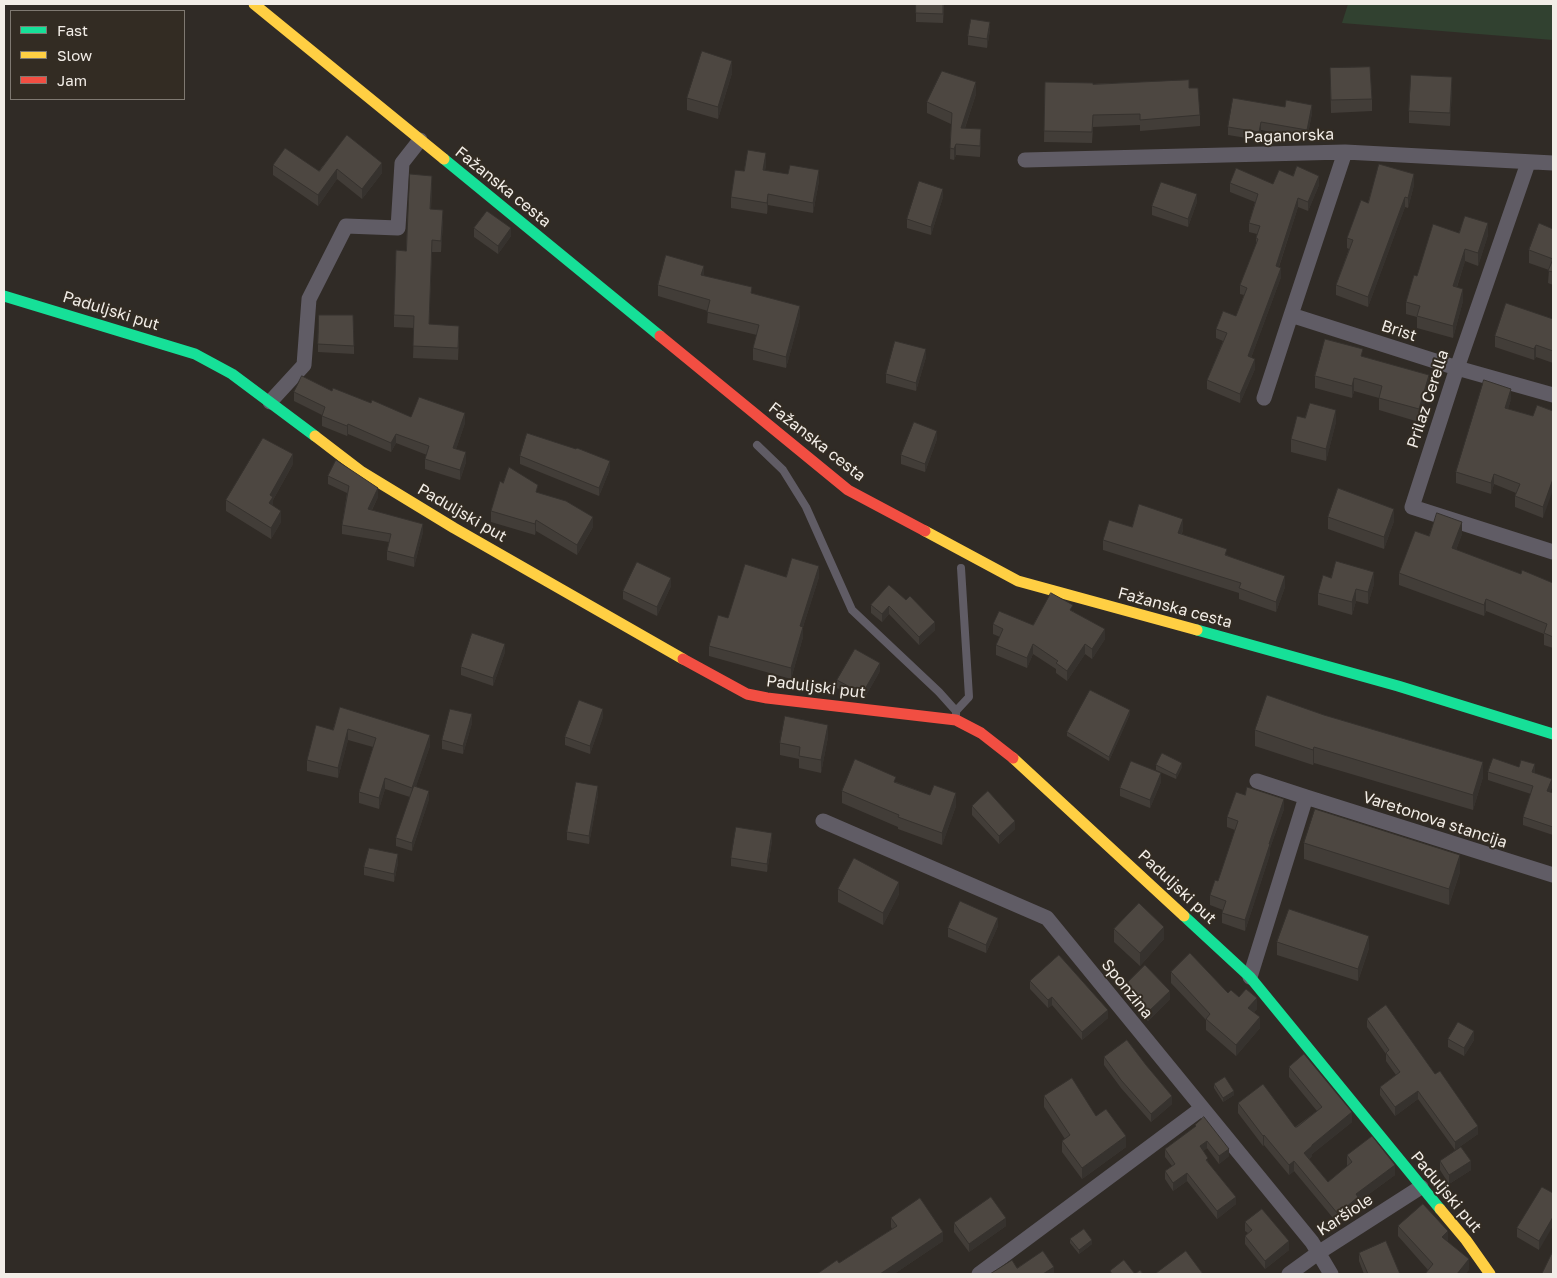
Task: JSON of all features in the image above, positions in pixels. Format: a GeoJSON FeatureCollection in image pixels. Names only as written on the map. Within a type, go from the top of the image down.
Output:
{"type":"FeatureCollection","features":[{"type":"Feature","properties":{"kind":"street","name":"Fažanska cesta"},"geometry":{"type":"LineString","coordinates":[[254,4],[848,490],[1018,581],[1398,686],[1553,734]]}},
{"type":"Feature","properties":{"kind":"street"},"geometry":{"type":"LineString","coordinates":[[270,402],[304,365],[309,299],[346,226],[398,228],[402,163],[420,140]]}},
{"type":"Feature","properties":{"kind":"street"},"geometry":{"type":"LineString","coordinates":[[1264,398],[1345,152]]}},
{"type":"Feature","properties":{"kind":"street","name":"Paganorska"},"geometry":{"type":"LineString","coordinates":[[1025,160],[1345,152],[1553,163]]}},
{"type":"Feature","properties":{"kind":"street","name":"Prilaz Cerella"},"geometry":{"type":"LineString","coordinates":[[1528,162],[1457,368],[1412,507],[1553,552]]}},
{"type":"Feature","properties":{"kind":"street","name":"Paduljski put"},"geometry":{"type":"LineString","coordinates":[[4,296],[195,354],[232,374],[362,472],[454,528],[724,684],[747,694],[767,698],[956,716],[1007,752],[1250,977],[1466,1240],[1490,1274]]}},
{"type":"Feature","properties":{"kind":"street","name":"Brist"},"geometry":{"type":"LineString","coordinates":[[1291,315],[1457,368],[1553,395]]}},
{"type":"Feature","properties":{"kind":"street","name":"Varetonova stancija"},"geometry":{"type":"LineString","coordinates":[[1257,781],[1553,875]]}},
{"type":"Feature","properties":{"kind":"street"},"geometry":{"type":"LineString","coordinates":[[1250,977],[1306,798]]}},
{"type":"Feature","properties":{"kind":"street","name":"Sponzina"},"geometry":{"type":"LineString","coordinates":[[823,821],[1047,918],[1312,1242],[1331,1274]]}},
{"type":"Feature","properties":{"kind":"street"},"geometry":{"type":"LineString","coordinates":[[979,1274],[1202,1108]]}},
{"type":"Feature","properties":{"kind":"street","name":"Karšiole"},"geometry":{"type":"LineString","coordinates":[[1289,1274],[1318,1253],[1421,1187]]}},
{"type":"Feature","properties":{"kind":"lane"},"geometry":{"type":"LineString","coordinates":[[757,444],[783,470],[806,507],[852,610],[939,692],[956,716],[969,697],[961,568]]}},
{"type":"Feature","properties":{"kind":"green space"},"geometry":{"type":"Polygon","coordinates":[[[1348,4],[1553,4],[1553,40],[1342,23],[1348,4]]]}},
{"type":"Feature","properties":{"kind":"building"},"geometry":{"type":"Polygon","coordinates":[[[916,4],[943,4],[943,14],[916,13],[916,4]]]}},
{"type":"Feature","properties":{"kind":"building"},"geometry":{"type":"Polygon","coordinates":[[[971,19],[990,22],[987,39],[968,36],[971,19]]]}},
{"type":"Feature","properties":{"kind":"building"},"geometry":{"type":"Polygon","coordinates":[[[702,51],[732,61],[718,107],[687,98],[702,51]]]}},
{"type":"Feature","properties":{"kind":"building"},"geometry":{"type":"Polygon","coordinates":[[[1370,67],[1372,99],[1331,100],[1330,68],[1370,67]]]}},
{"type":"Feature","properties":{"kind":"building"},"geometry":{"type":"Polygon","coordinates":[[[942,71],[976,82],[961,128],[981,129],[980,146],[956,144],[954,149],[950,148],[952,113],[927,102],[942,71]]]}},
{"type":"Feature","properties":{"kind":"building"},"geometry":{"type":"Polygon","coordinates":[[[1411,75],[1452,77],[1450,113],[1409,111],[1411,75]]]}},
{"type":"Feature","properties":{"kind":"building"},"geometry":{"type":"Polygon","coordinates":[[[1189,80],[1189,88],[1198,88],[1200,115],[1140,120],[1140,114],[1093,115],[1092,132],[1044,131],[1045,82],[1093,84],[1189,80]]]}},
{"type":"Feature","properties":{"kind":"building"},"geometry":{"type":"Polygon","coordinates":[[[1233,98],[1285,107],[1286,100],[1312,105],[1307,130],[1261,122],[1259,132],[1228,127],[1233,98]]]}},
{"type":"Feature","properties":{"kind":"building"},"geometry":{"type":"Polygon","coordinates":[[[347,135],[382,163],[362,189],[337,169],[318,195],[273,165],[285,148],[319,171],[347,135]]]}},
{"type":"Feature","properties":{"kind":"building"},"geometry":{"type":"Polygon","coordinates":[[[748,150],[766,153],[763,170],[788,174],[790,165],[819,170],[813,203],[768,194],[767,203],[731,197],[735,170],[744,171],[748,150]]]}},
{"type":"Feature","properties":{"kind":"building"},"geometry":{"type":"Polygon","coordinates":[[[1379,164],[1414,174],[1408,198],[1405,197],[1368,297],[1336,285],[1353,240],[1347,238],[1361,200],[1368,203],[1379,164]]]}},
{"type":"Feature","properties":{"kind":"building"},"geometry":{"type":"Polygon","coordinates":[[[1297,166],[1319,176],[1308,202],[1298,198],[1276,266],[1281,268],[1248,356],[1255,359],[1240,394],[1207,380],[1227,333],[1216,329],[1223,311],[1236,316],[1247,288],[1240,285],[1258,239],[1256,238],[1260,226],[1249,223],[1258,194],[1230,183],[1236,168],[1273,184],[1279,170],[1293,176],[1297,166]]]}},
{"type":"Feature","properties":{"kind":"building"},"geometry":{"type":"Polygon","coordinates":[[[410,174],[432,176],[430,209],[443,210],[441,241],[432,240],[429,324],[459,326],[458,348],[413,346],[414,316],[394,315],[396,250],[406,251],[410,174]]]}},
{"type":"Feature","properties":{"kind":"building"},"geometry":{"type":"Polygon","coordinates":[[[919,181],[943,189],[931,227],[907,219],[919,181]]]}},
{"type":"Feature","properties":{"kind":"building"},"geometry":{"type":"Polygon","coordinates":[[[1161,182],[1197,194],[1188,219],[1152,206],[1161,182]]]}},
{"type":"Feature","properties":{"kind":"building"},"geometry":{"type":"Polygon","coordinates":[[[487,211],[511,228],[498,246],[474,228],[487,211]]]}},
{"type":"Feature","properties":{"kind":"building"},"geometry":{"type":"Polygon","coordinates":[[[1465,216],[1488,223],[1478,253],[1465,249],[1453,286],[1463,289],[1453,326],[1417,316],[1420,306],[1406,302],[1414,275],[1417,276],[1433,224],[1459,233],[1465,216]]]}},
{"type":"Feature","properties":{"kind":"building"},"geometry":{"type":"Polygon","coordinates":[[[1539,223],[1553,229],[1553,259],[1529,250],[1539,223]]]}},
{"type":"Feature","properties":{"kind":"building"},"geometry":{"type":"Polygon","coordinates":[[[666,255],[704,266],[701,275],[752,287],[751,293],[800,306],[786,357],[753,348],[759,325],[707,312],[710,300],[658,285],[666,255]]]}},
{"type":"Feature","properties":{"kind":"building"},"geometry":{"type":"Polygon","coordinates":[[[1553,259],[1553,272],[1548,271],[1553,259]]]}},
{"type":"Feature","properties":{"kind":"building"},"geometry":{"type":"Polygon","coordinates":[[[1506,303],[1553,319],[1553,351],[1536,345],[1534,349],[1495,336],[1506,303]]]}},
{"type":"Feature","properties":{"kind":"building"},"geometry":{"type":"Polygon","coordinates":[[[319,315],[353,315],[354,346],[318,344],[319,315]]]}},
{"type":"Feature","properties":{"kind":"building"},"geometry":{"type":"Polygon","coordinates":[[[1325,339],[1363,349],[1361,356],[1429,375],[1419,409],[1379,398],[1382,386],[1354,378],[1352,386],[1315,376],[1325,339]]]}},
{"type":"Feature","properties":{"kind":"building"},"geometry":{"type":"Polygon","coordinates":[[[895,341],[926,349],[916,383],[886,374],[895,341]]]}},
{"type":"Feature","properties":{"kind":"building"},"geometry":{"type":"Polygon","coordinates":[[[302,376],[332,391],[333,388],[371,403],[372,400],[411,417],[419,397],[465,413],[453,448],[466,452],[460,470],[425,459],[429,446],[396,434],[391,443],[348,424],[347,426],[322,416],[325,407],[294,392],[302,376]]]}},
{"type":"Feature","properties":{"kind":"building"},"geometry":{"type":"Polygon","coordinates":[[[1484,380],[1511,389],[1505,408],[1533,416],[1537,405],[1553,411],[1553,479],[1543,507],[1515,496],[1520,484],[1494,474],[1491,483],[1456,472],[1484,380]]]}},
{"type":"Feature","properties":{"kind":"building"},"geometry":{"type":"Polygon","coordinates":[[[1310,403],[1336,410],[1326,449],[1291,439],[1297,416],[1305,418],[1310,403]]]}},
{"type":"Feature","properties":{"kind":"building"},"geometry":{"type":"Polygon","coordinates":[[[914,422],[937,431],[925,464],[901,455],[914,422]]]}},
{"type":"Feature","properties":{"kind":"building"},"geometry":{"type":"Polygon","coordinates":[[[527,433],[577,448],[610,461],[599,488],[520,456],[527,433]]]}},
{"type":"Feature","properties":{"kind":"building"},"geometry":{"type":"Polygon","coordinates":[[[263,438],[293,454],[270,495],[273,497],[269,503],[281,511],[271,528],[226,500],[263,438]]]}},
{"type":"Feature","properties":{"kind":"building"},"geometry":{"type":"Polygon","coordinates":[[[336,460],[378,488],[368,509],[423,524],[414,558],[387,551],[391,534],[342,525],[349,486],[328,476],[336,460]]]}},
{"type":"Feature","properties":{"kind":"building"},"geometry":{"type":"Polygon","coordinates":[[[509,467],[538,485],[536,492],[566,501],[593,517],[577,545],[536,520],[535,524],[491,511],[500,481],[503,483],[509,467]]]}},
{"type":"Feature","properties":{"kind":"building"},"geometry":{"type":"Polygon","coordinates":[[[1338,488],[1394,509],[1384,537],[1328,517],[1338,488]]]}},
{"type":"Feature","properties":{"kind":"building"},"geometry":{"type":"Polygon","coordinates":[[[1139,504],[1183,519],[1178,533],[1227,549],[1225,555],[1285,576],[1276,602],[1239,588],[1241,583],[1103,540],[1109,520],[1132,527],[1139,504]]]}},
{"type":"Feature","properties":{"kind":"building"},"geometry":{"type":"Polygon","coordinates":[[[1437,513],[1462,522],[1452,548],[1521,574],[1522,570],[1553,583],[1553,637],[1544,633],[1547,624],[1486,599],[1484,605],[1399,573],[1415,531],[1429,536],[1437,513]]]}},
{"type":"Feature","properties":{"kind":"building"},"geometry":{"type":"Polygon","coordinates":[[[792,558],[819,566],[800,626],[803,627],[791,668],[709,646],[718,615],[728,618],[745,564],[786,577],[792,558]]]}},
{"type":"Feature","properties":{"kind":"building"},"geometry":{"type":"Polygon","coordinates":[[[1336,561],[1374,572],[1368,592],[1356,589],[1352,602],[1318,593],[1323,575],[1331,578],[1336,561]]]}},
{"type":"Feature","properties":{"kind":"building"},"geometry":{"type":"Polygon","coordinates":[[[637,562],[671,578],[657,607],[623,591],[637,562]]]}},
{"type":"Feature","properties":{"kind":"building"},"geometry":{"type":"Polygon","coordinates":[[[889,585],[906,600],[910,596],[935,622],[919,637],[889,606],[882,614],[871,605],[889,585]]]}},
{"type":"Feature","properties":{"kind":"building"},"geometry":{"type":"Polygon","coordinates":[[[1051,593],[1073,605],[1070,610],[1105,629],[1092,649],[1085,644],[1067,671],[1056,663],[1058,661],[1033,644],[1027,658],[996,645],[1003,629],[993,624],[999,611],[1033,625],[1051,593]]]}},
{"type":"Feature","properties":{"kind":"building"},"geometry":{"type":"Polygon","coordinates":[[[472,633],[505,644],[493,678],[461,667],[472,633]]]}},
{"type":"Feature","properties":{"kind":"building"},"geometry":{"type":"Polygon","coordinates":[[[855,649],[880,663],[865,689],[850,687],[837,680],[855,649]]]}},
{"type":"Feature","properties":{"kind":"building"},"geometry":{"type":"Polygon","coordinates":[[[1090,690],[1130,710],[1109,757],[1067,732],[1090,690]]]}},
{"type":"Feature","properties":{"kind":"building"},"geometry":{"type":"Polygon","coordinates":[[[1267,695],[1324,715],[1483,762],[1473,795],[1314,747],[1313,750],[1255,730],[1267,695]]]}},
{"type":"Feature","properties":{"kind":"building"},"geometry":{"type":"Polygon","coordinates":[[[579,700],[603,709],[590,746],[565,737],[579,700]]]}},
{"type":"Feature","properties":{"kind":"building"},"geometry":{"type":"Polygon","coordinates":[[[340,707],[430,735],[412,788],[385,778],[379,798],[359,792],[376,738],[348,729],[338,768],[307,760],[316,725],[333,730],[340,707]]]}},
{"type":"Feature","properties":{"kind":"building"},"geometry":{"type":"Polygon","coordinates":[[[450,709],[472,714],[463,746],[442,740],[450,709]]]}},
{"type":"Feature","properties":{"kind":"building"},"geometry":{"type":"Polygon","coordinates":[[[785,716],[828,725],[821,760],[799,756],[800,747],[780,743],[785,716]]]}},
{"type":"Feature","properties":{"kind":"building"},"geometry":{"type":"Polygon","coordinates":[[[1162,753],[1182,763],[1176,775],[1156,765],[1162,753]]]}},
{"type":"Feature","properties":{"kind":"building"},"geometry":{"type":"Polygon","coordinates":[[[1493,758],[1519,767],[1521,760],[1535,764],[1532,772],[1552,779],[1547,791],[1553,793],[1553,827],[1523,817],[1533,786],[1488,772],[1493,758]]]}},
{"type":"Feature","properties":{"kind":"building"},"geometry":{"type":"Polygon","coordinates":[[[855,759],[896,777],[894,782],[930,795],[934,785],[956,793],[942,833],[898,817],[899,815],[842,791],[855,759]]]}},
{"type":"Feature","properties":{"kind":"building"},"geometry":{"type":"Polygon","coordinates":[[[1131,761],[1161,773],[1150,800],[1120,788],[1131,761]]]}},
{"type":"Feature","properties":{"kind":"building"},"geometry":{"type":"Polygon","coordinates":[[[576,782],[598,786],[589,836],[567,832],[576,782]]]}},
{"type":"Feature","properties":{"kind":"building"},"geometry":{"type":"Polygon","coordinates":[[[414,786],[429,791],[412,843],[396,838],[414,786]]]}},
{"type":"Feature","properties":{"kind":"building"},"geometry":{"type":"Polygon","coordinates":[[[1247,787],[1284,799],[1245,920],[1222,913],[1226,901],[1210,895],[1215,880],[1218,881],[1238,821],[1227,817],[1236,792],[1245,795],[1247,787]]]}},
{"type":"Feature","properties":{"kind":"building"},"geometry":{"type":"Polygon","coordinates":[[[988,791],[1015,821],[999,836],[972,806],[988,791]]]}},
{"type":"Feature","properties":{"kind":"building"},"geometry":{"type":"Polygon","coordinates":[[[1315,809],[1460,855],[1449,889],[1304,843],[1315,809]]]}},
{"type":"Feature","properties":{"kind":"building"},"geometry":{"type":"Polygon","coordinates":[[[736,827],[772,833],[767,864],[731,858],[736,827]]]}},
{"type":"Feature","properties":{"kind":"building"},"geometry":{"type":"Polygon","coordinates":[[[369,848],[398,854],[394,874],[364,867],[369,848]]]}},
{"type":"Feature","properties":{"kind":"building"},"geometry":{"type":"Polygon","coordinates":[[[854,858],[899,882],[883,913],[838,889],[854,858]]]}},
{"type":"Feature","properties":{"kind":"building"},"geometry":{"type":"Polygon","coordinates":[[[960,901],[998,918],[986,945],[948,928],[960,901]]]}},
{"type":"Feature","properties":{"kind":"building"},"geometry":{"type":"Polygon","coordinates":[[[1139,903],[1164,927],[1140,953],[1114,929],[1139,903]]]}},
{"type":"Feature","properties":{"kind":"building"},"geometry":{"type":"Polygon","coordinates":[[[1289,909],[1369,936],[1358,969],[1277,942],[1289,909]]]}},
{"type":"Feature","properties":{"kind":"building"},"geometry":{"type":"Polygon","coordinates":[[[1190,953],[1228,993],[1231,990],[1239,997],[1246,989],[1257,998],[1248,1008],[1260,1017],[1236,1045],[1206,1019],[1210,1014],[1171,972],[1190,953]]]}},
{"type":"Feature","properties":{"kind":"building"},"geometry":{"type":"Polygon","coordinates":[[[1059,955],[1108,1010],[1082,1032],[1052,997],[1048,1000],[1030,981],[1059,955]]]}},
{"type":"Feature","properties":{"kind":"building"},"geometry":{"type":"Polygon","coordinates":[[[1145,965],[1170,991],[1148,1012],[1123,987],[1145,965]]]}},
{"type":"Feature","properties":{"kind":"building"},"geometry":{"type":"Polygon","coordinates":[[[1386,1005],[1435,1074],[1440,1071],[1478,1126],[1455,1142],[1418,1091],[1395,1107],[1380,1087],[1400,1072],[1386,1053],[1389,1050],[1367,1019],[1386,1005]]]}},
{"type":"Feature","properties":{"kind":"building"},"geometry":{"type":"Polygon","coordinates":[[[1458,1022],[1474,1031],[1464,1048],[1448,1039],[1458,1022]]]}},
{"type":"Feature","properties":{"kind":"building"},"geometry":{"type":"Polygon","coordinates":[[[1127,1040],[1172,1096],[1151,1114],[1121,1080],[1104,1057],[1127,1040]]]}},
{"type":"Feature","properties":{"kind":"building"},"geometry":{"type":"Polygon","coordinates":[[[1304,1054],[1352,1112],[1304,1153],[1328,1182],[1352,1162],[1347,1155],[1372,1136],[1395,1165],[1356,1194],[1358,1197],[1338,1214],[1294,1161],[1289,1165],[1263,1136],[1238,1103],[1263,1084],[1295,1127],[1297,1127],[1322,1107],[1289,1067],[1304,1054]]]}},
{"type":"Feature","properties":{"kind":"building"},"geometry":{"type":"Polygon","coordinates":[[[1225,1077],[1234,1091],[1223,1098],[1214,1084],[1225,1077]]]}},
{"type":"Feature","properties":{"kind":"building"},"geometry":{"type":"Polygon","coordinates":[[[1072,1078],[1096,1116],[1106,1109],[1126,1136],[1082,1168],[1062,1141],[1070,1135],[1044,1096],[1072,1078]]]}},
{"type":"Feature","properties":{"kind":"building"},"geometry":{"type":"Polygon","coordinates":[[[1204,1117],[1229,1149],[1219,1156],[1207,1141],[1200,1146],[1208,1158],[1206,1160],[1236,1197],[1217,1211],[1187,1173],[1173,1183],[1165,1171],[1175,1164],[1165,1149],[1196,1126],[1204,1117]]]}},
{"type":"Feature","properties":{"kind":"building"},"geometry":{"type":"Polygon","coordinates":[[[1461,1147],[1471,1161],[1449,1175],[1440,1161],[1461,1147]]]}},
{"type":"Feature","properties":{"kind":"building"},"geometry":{"type":"Polygon","coordinates":[[[1542,1187],[1553,1193],[1553,1217],[1539,1241],[1517,1228],[1542,1187]]]}},
{"type":"Feature","properties":{"kind":"building"},"geometry":{"type":"Polygon","coordinates":[[[991,1197],[1006,1218],[969,1244],[954,1223],[991,1197]]]}},
{"type":"Feature","properties":{"kind":"building"},"geometry":{"type":"Polygon","coordinates":[[[920,1198],[943,1232],[880,1274],[817,1274],[837,1260],[839,1263],[897,1226],[891,1218],[920,1198]]]}},
{"type":"Feature","properties":{"kind":"building"},"geometry":{"type":"Polygon","coordinates":[[[1423,1204],[1448,1231],[1442,1237],[1469,1259],[1457,1274],[1425,1274],[1433,1264],[1398,1226],[1423,1204]]]}},
{"type":"Feature","properties":{"kind":"building"},"geometry":{"type":"Polygon","coordinates":[[[1262,1209],[1289,1241],[1265,1261],[1245,1236],[1252,1230],[1245,1222],[1262,1209]]]}},
{"type":"Feature","properties":{"kind":"building"},"geometry":{"type":"Polygon","coordinates":[[[1084,1229],[1092,1240],[1079,1250],[1070,1239],[1084,1229]]]}},
{"type":"Feature","properties":{"kind":"building"},"geometry":{"type":"Polygon","coordinates":[[[1386,1241],[1400,1274],[1368,1274],[1359,1253],[1386,1241]]]}},
{"type":"Feature","properties":{"kind":"building"},"geometry":{"type":"Polygon","coordinates":[[[1043,1251],[1054,1267],[1043,1274],[990,1274],[1012,1260],[1017,1268],[1043,1251]]]}},
{"type":"Feature","properties":{"kind":"building"},"geometry":{"type":"Polygon","coordinates":[[[1186,1251],[1203,1274],[1155,1274],[1186,1251]]]}},
{"type":"Feature","properties":{"kind":"building"},"geometry":{"type":"Polygon","coordinates":[[[1553,1251],[1553,1274],[1542,1274],[1553,1251]]]}},
{"type":"Feature","properties":{"kind":"building"},"geometry":{"type":"Polygon","coordinates":[[[1124,1260],[1135,1274],[1112,1274],[1110,1271],[1124,1260]]]}},
{"type":"Feature","properties":{"kind":"building"},"geometry":{"type":"Polygon","coordinates":[[[1140,1270],[1143,1274],[1135,1274],[1140,1270]]]}},
{"type":"Feature","properties":{"kind":"traffic: fast"},"geometry":{"type":"LineString","coordinates":[[444,159],[660,336]]}},
{"type":"Feature","properties":{"kind":"traffic: fast"},"geometry":{"type":"LineString","coordinates":[[4,296],[195,354],[232,374],[315,436]]}},
{"type":"Feature","properties":{"kind":"traffic: fast"},"geometry":{"type":"LineString","coordinates":[[1197,630],[1398,686],[1553,734]]}},
{"type":"Feature","properties":{"kind":"traffic: fast"},"geometry":{"type":"LineString","coordinates":[[1184,916],[1250,977],[1440,1209]]}},
{"type":"Feature","properties":{"kind":"traffic: slow"},"geometry":{"type":"LineString","coordinates":[[254,4],[444,159]]}},
{"type":"Feature","properties":{"kind":"traffic: slow"},"geometry":{"type":"LineString","coordinates":[[315,436],[362,472],[454,528],[683,659]]}},
{"type":"Feature","properties":{"kind":"traffic: slow"},"geometry":{"type":"LineString","coordinates":[[925,531],[1018,581],[1197,630]]}},
{"type":"Feature","properties":{"kind":"traffic: slow"},"geometry":{"type":"LineString","coordinates":[[1013,758],[1184,916]]}},
{"type":"Feature","properties":{"kind":"traffic: slow"},"geometry":{"type":"LineString","coordinates":[[1440,1209],[1466,1240],[1490,1274]]}},
{"type":"Feature","properties":{"kind":"traffic: jam"},"geometry":{"type":"LineString","coordinates":[[660,336],[848,490],[925,531]]}},
{"type":"Feature","properties":{"kind":"traffic: jam"},"geometry":{"type":"LineString","coordinates":[[683,659],[747,694],[767,698],[956,720],[981,733],[1013,758]]}}]}
